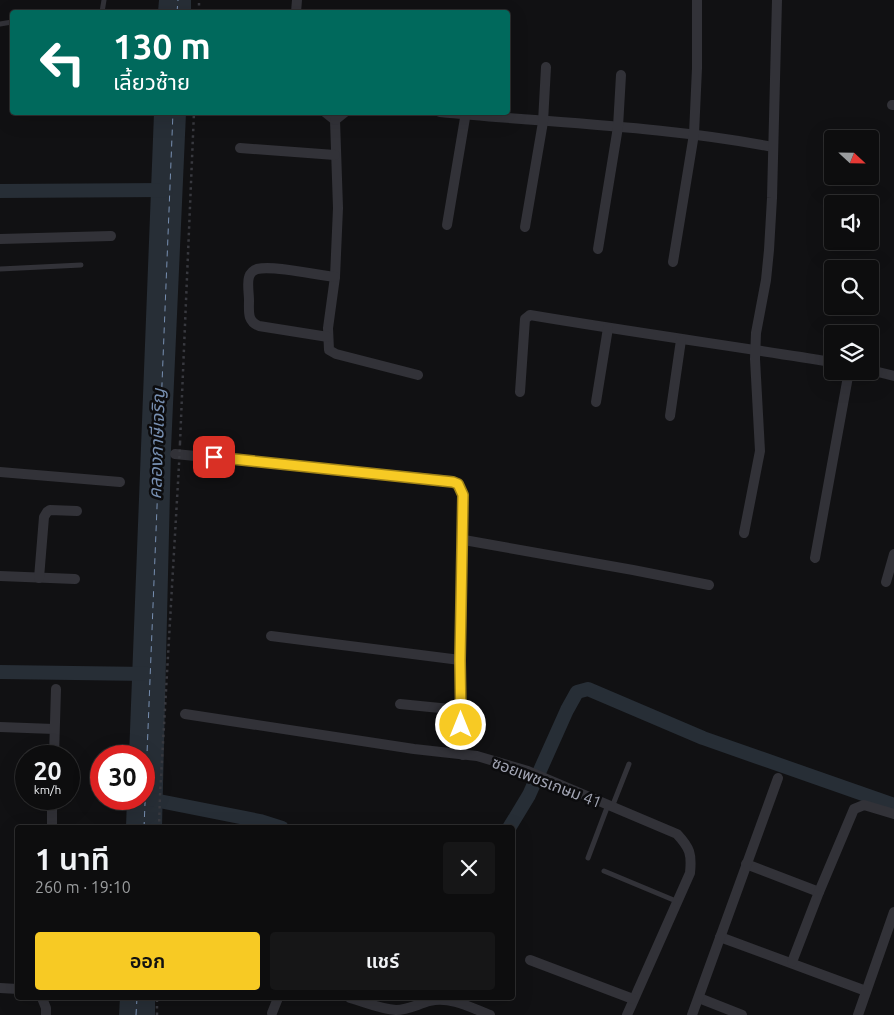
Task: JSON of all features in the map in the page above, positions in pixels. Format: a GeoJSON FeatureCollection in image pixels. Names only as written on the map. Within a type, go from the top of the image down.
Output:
{"type":"FeatureCollection","features":[{"type":"Feature","properties":{"kind":"street"},"geometry":{"type":"LineString","coordinates":[[672,262],[694,134],[697,68],[697,0]]}},
{"type":"Feature","properties":{"kind":"street"},"geometry":{"type":"LineString","coordinates":[[744,534],[760,451],[756,333],[766,280],[769,250],[774,147],[777,0]]}},
{"type":"Feature","properties":{"kind":"street"},"geometry":{"type":"LineString","coordinates":[[525,227],[543,122],[546,67]]}},
{"type":"Feature","properties":{"kind":"street"},"geometry":{"type":"LineString","coordinates":[[598,249],[618,127],[621,75]]}},
{"type":"Feature","properties":{"kind":"street"},"geometry":{"type":"LineString","coordinates":[[329,115],[335,120]]}},
{"type":"Feature","properties":{"kind":"street"},"geometry":{"type":"LineString","coordinates":[[335,120],[341,115]]}},
{"type":"Feature","properties":{"kind":"street"},"geometry":{"type":"LineString","coordinates":[[447,225],[466,115]]}},
{"type":"Feature","properties":{"kind":"street"},"geometry":{"type":"LineString","coordinates":[[476,115],[694,134],[774,147]]}},
{"type":"Feature","properties":{"kind":"street"},"geometry":{"type":"LineString","coordinates":[[335,120],[338,208],[335,277],[328,337],[329,350],[336,354],[418,375]]}},
{"type":"Feature","properties":{"kind":"street"},"geometry":{"type":"LineString","coordinates":[[240,148],[335,155]]}},
{"type":"Feature","properties":{"kind":"street"},"geometry":{"type":"LineString","coordinates":[[0,239],[111,236]]}},
{"type":"Feature","properties":{"kind":"street"},"geometry":{"type":"LineString","coordinates":[[328,337],[259,326],[253,323],[249,317],[249,277],[253,271],[259,269],[335,277]]}},
{"type":"Feature","properties":{"kind":"street"},"geometry":{"type":"LineString","coordinates":[[520,392],[525,319],[530,315],[824,361]]}},
{"type":"Feature","properties":{"kind":"street"},"geometry":{"type":"LineString","coordinates":[[596,402],[608,328]]}},
{"type":"Feature","properties":{"kind":"street"},"geometry":{"type":"LineString","coordinates":[[670,416],[681,340]]}},
{"type":"Feature","properties":{"kind":"street"},"geometry":{"type":"LineString","coordinates":[[879,372],[894,376]]}},
{"type":"Feature","properties":{"kind":"street"},"geometry":{"type":"LineString","coordinates":[[815,558],[847,380]]}},
{"type":"Feature","properties":{"kind":"street"},"geometry":{"type":"LineString","coordinates":[[175,454],[458,484],[463,495],[464,540],[460,660],[460,710],[463,755]]}},
{"type":"Feature","properties":{"kind":"street"},"geometry":{"type":"LineString","coordinates":[[0,472],[120,482]]}},
{"type":"Feature","properties":{"kind":"street"},"geometry":{"type":"LineString","coordinates":[[38,578],[44,517],[50,510],[77,511]]}},
{"type":"Feature","properties":{"kind":"street"},"geometry":{"type":"LineString","coordinates":[[464,540],[633,570],[709,586]]}},
{"type":"Feature","properties":{"kind":"street"},"geometry":{"type":"LineString","coordinates":[[886,582],[894,554]]}},
{"type":"Feature","properties":{"kind":"street"},"geometry":{"type":"LineString","coordinates":[[0,576],[75,579]]}},
{"type":"Feature","properties":{"kind":"street"},"geometry":{"type":"LineString","coordinates":[[271,636],[460,660]]}},
{"type":"Feature","properties":{"kind":"street"},"geometry":{"type":"LineString","coordinates":[[54,745],[56,689]]}},
{"type":"Feature","properties":{"kind":"street"},"geometry":{"type":"LineString","coordinates":[[400,704],[460,710]]}},
{"type":"Feature","properties":{"kind":"street","name":"ซอยเพชรเกษม 41"},"geometry":{"type":"LineString","coordinates":[[185,714],[414,749],[477,756],[528,771],[677,834],[687,844],[692,858],[690,873],[627,1015]]}},
{"type":"Feature","properties":{"kind":"street"},"geometry":{"type":"LineString","coordinates":[[0,727],[54,728]]}},
{"type":"Feature","properties":{"kind":"street"},"geometry":{"type":"LineString","coordinates":[[692,1015],[778,778]]}},
{"type":"Feature","properties":{"kind":"street"},"geometry":{"type":"LineString","coordinates":[[792,962],[854,809],[864,805],[894,814]]}},
{"type":"Feature","properties":{"kind":"street"},"geometry":{"type":"LineString","coordinates":[[52,810],[52,825]]}},
{"type":"Feature","properties":{"kind":"street"},"geometry":{"type":"LineString","coordinates":[[746,864],[819,892]]}},
{"type":"Feature","properties":{"kind":"street"},"geometry":{"type":"LineString","coordinates":[[858,1015],[894,912]]}},
{"type":"Feature","properties":{"kind":"street"},"geometry":{"type":"LineString","coordinates":[[720,937],[866,990]]}},
{"type":"Feature","properties":{"kind":"street"},"geometry":{"type":"LineString","coordinates":[[530,960],[634,999]]}},
{"type":"Feature","properties":{"kind":"street"},"geometry":{"type":"LineString","coordinates":[[0,988],[15,989]]}},
{"type":"Feature","properties":{"kind":"street"},"geometry":{"type":"LineString","coordinates":[[699,998],[742,1015]]}},
{"type":"Feature","properties":{"kind":"street"},"geometry":{"type":"LineString","coordinates":[[43,1000],[46,1015]]}},
{"type":"Feature","properties":{"kind":"street"},"geometry":{"type":"LineString","coordinates":[[272,1013],[277,1000]]}},
{"type":"Feature","properties":{"kind":"street"},"geometry":{"type":"LineString","coordinates":[[357,1000],[396,1010],[410,1008],[426,1000]]}},
{"type":"Feature","properties":{"kind":"street"},"geometry":{"type":"LineString","coordinates":[[435,1000],[448,1001],[490,1015]]}},
{"type":"Feature","properties":{"kind":"lane"},"geometry":{"type":"LineString","coordinates":[[0,269],[82,265]]}},
{"type":"Feature","properties":{"kind":"lane"},"geometry":{"type":"LineString","coordinates":[[588,858],[629,764]]}},
{"type":"Feature","properties":{"kind":"lane"},"geometry":{"type":"LineString","coordinates":[[604,872],[676,901]]}},
{"type":"Feature","properties":{"kind":"path"},"geometry":{"type":"LineString","coordinates":[[159,825],[179,465],[194,115]]}},
{"type":"Feature","properties":{"kind":"path"},"geometry":{"type":"LineString","coordinates":[[157,1000],[157,1015]]}},
{"type":"Feature","properties":{"kind":"water"},"geometry":{"type":"Polygon","coordinates":[[[159,0],[191,0],[191,10],[158,10],[159,0]]]}},
{"type":"Feature","properties":{"kind":"water","name":"คลองภาษีเจริญ"},"geometry":{"type":"Polygon","coordinates":[[[154,115],[186,115],[171,449],[162,825],[126,825],[127,810],[155,810],[155,745],[129,745],[154,115]]]}},
{"type":"Feature","properties":{"kind":"water"},"geometry":{"type":"Polygon","coordinates":[[[120,1000],[155,1000],[155,1015],[119,1015],[120,1000]]]}},
{"type":"Feature","properties":{"kind":"waterway"},"geometry":{"type":"LineString","coordinates":[[0,191],[166,190]]}},
{"type":"Feature","properties":{"kind":"waterway"},"geometry":{"type":"LineString","coordinates":[[0,672],[148,674]]}},
{"type":"Feature","properties":{"kind":"waterway"},"geometry":{"type":"LineString","coordinates":[[511,825],[529,795],[577,692],[588,689],[703,738],[894,805]]}},
{"type":"Feature","properties":{"kind":"waterway"},"geometry":{"type":"LineString","coordinates":[[155,800],[273,825]]}},
{"type":"Feature","properties":{"kind":"ferry route"},"geometry":{"type":"LineString","coordinates":[[177,10],[178,0]]}},
{"type":"Feature","properties":{"kind":"ferry route"},"geometry":{"type":"LineString","coordinates":[[144,825],[173,115]]}},
{"type":"Feature","properties":{"kind":"ferry route"},"geometry":{"type":"LineString","coordinates":[[136,1015],[137,1000]]}},
{"type":"Feature","properties":{"kind":"route"},"geometry":{"type":"LineString","coordinates":[[214,457],[330,468],[458,484],[463,495],[464,540],[460,660],[461,725]]}}]}
